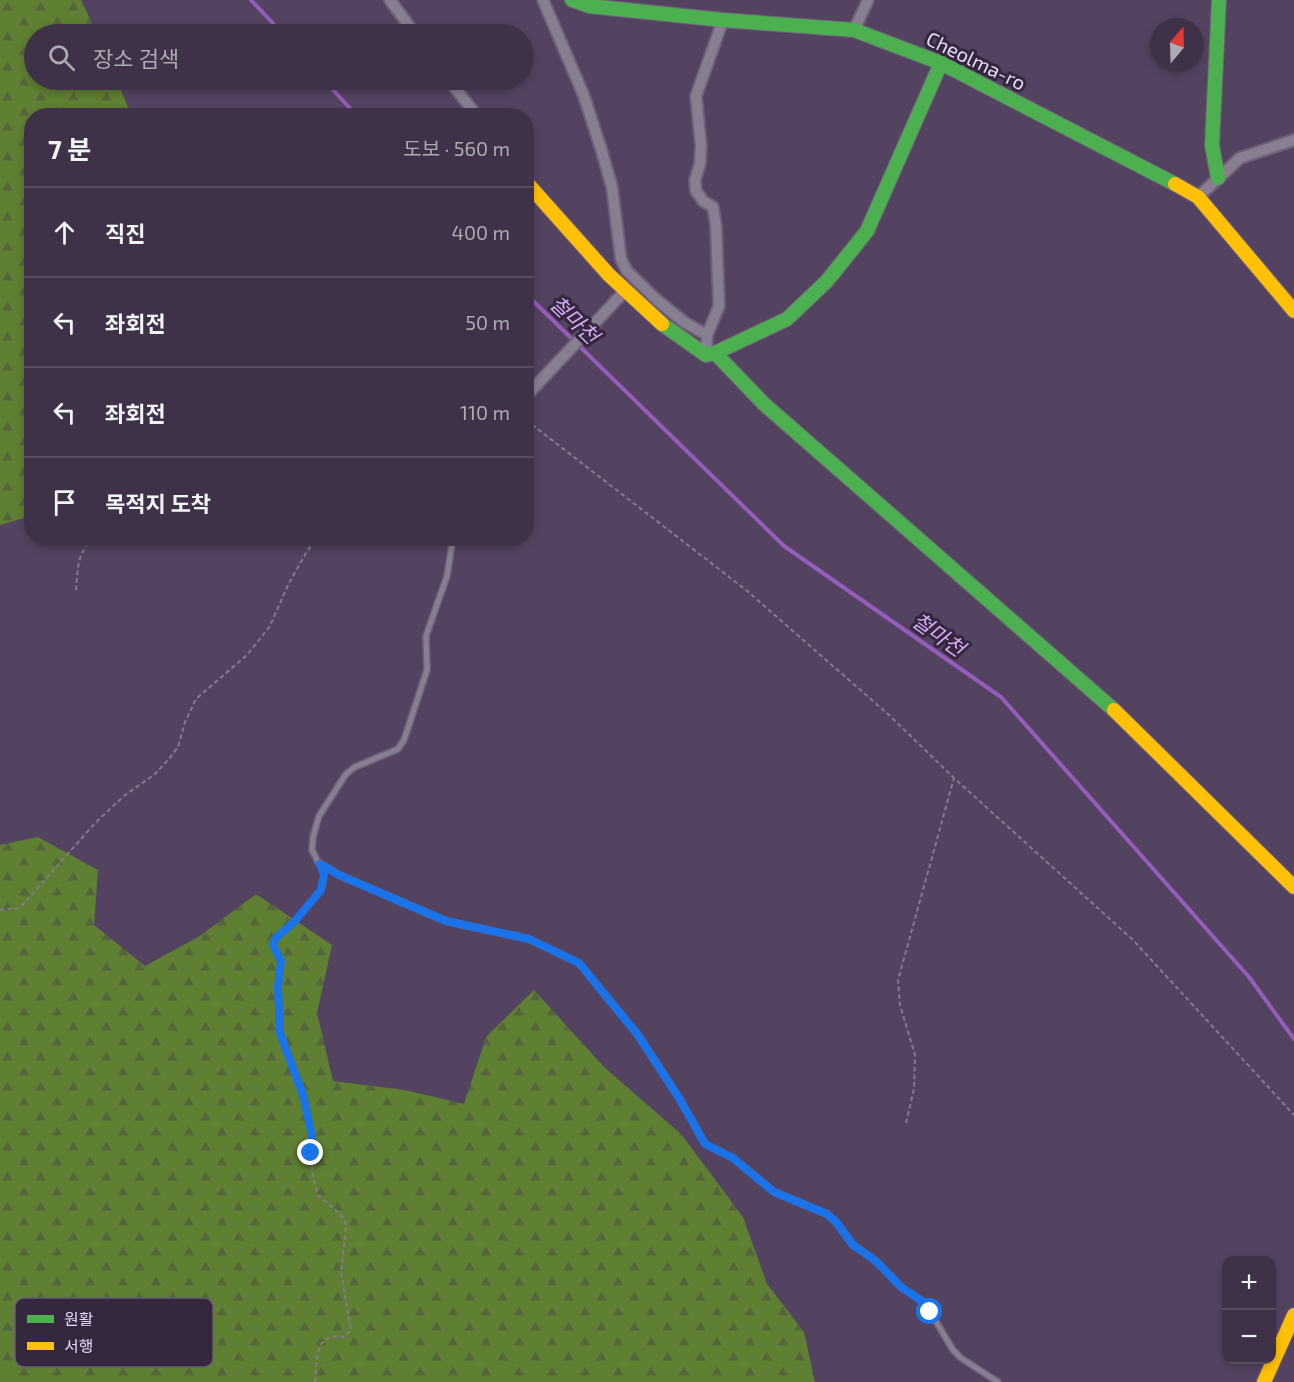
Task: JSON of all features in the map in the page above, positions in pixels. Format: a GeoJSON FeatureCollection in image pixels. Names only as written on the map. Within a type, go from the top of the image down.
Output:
{"type":"FeatureCollection","features":[{"type":"Feature","properties":{"kind":"street"},"geometry":{"type":"LineString","coordinates":[[390,0],[408,24]]}},
{"type":"Feature","properties":{"kind":"street"},"geometry":{"type":"LineString","coordinates":[[543,0],[584,96],[602,152],[612,187],[621,259],[627,271],[657,300],[684,322],[707,334]]}},
{"type":"Feature","properties":{"kind":"street","name":"Cheolma-ro"},"geometry":{"type":"LineString","coordinates":[[572,0],[589,6],[723,20],[854,30],[941,63],[1158,174],[1198,197],[1294,311]]}},
{"type":"Feature","properties":{"kind":"street"},"geometry":{"type":"LineString","coordinates":[[854,30],[868,0]]}},
{"type":"Feature","properties":{"kind":"street"},"geometry":{"type":"LineString","coordinates":[[1218,178],[1212,145],[1220,0]]}},
{"type":"Feature","properties":{"kind":"street"},"geometry":{"type":"LineString","coordinates":[[711,354],[707,334],[719,306],[716,226],[712,207],[703,201],[696,190],[695,180],[700,164],[701,146],[696,96],[723,20]]}},
{"type":"Feature","properties":{"kind":"street"},"geometry":{"type":"LineString","coordinates":[[711,354],[787,319],[827,281],[867,231],[941,63]]}},
{"type":"Feature","properties":{"kind":"street"},"geometry":{"type":"LineString","coordinates":[[457,90],[471,108]]}},
{"type":"Feature","properties":{"kind":"street"},"geometry":{"type":"LineString","coordinates":[[1198,197],[1240,158],[1294,140]]}},
{"type":"Feature","properties":{"kind":"street"},"geometry":{"type":"LineString","coordinates":[[534,191],[588,253],[621,296],[665,327],[711,354],[764,404],[1122,717],[1294,887]]}},
{"type":"Feature","properties":{"kind":"street"},"geometry":{"type":"LineString","coordinates":[[534,388],[621,296]]}},
{"type":"Feature","properties":{"kind":"street"},"geometry":{"type":"LineString","coordinates":[[1264,1382],[1294,1315]]}},
{"type":"Feature","properties":{"kind":"lane"},"geometry":{"type":"LineString","coordinates":[[452,546],[447,576],[426,636],[427,670],[404,740],[398,749],[346,774],[319,816],[312,850],[318,862],[339,875],[446,921],[529,939],[579,963],[638,1035],[679,1098],[705,1144],[733,1158],[774,1192],[827,1214],[853,1245],[876,1261],[901,1287],[925,1303],[953,1350],[961,1358],[998,1382]]}},
{"type":"Feature","properties":{"kind":"path"},"geometry":{"type":"LineString","coordinates":[[534,426],[746,590],[889,715],[954,778],[1133,940],[1294,1115]]}},
{"type":"Feature","properties":{"kind":"path"},"geometry":{"type":"LineString","coordinates":[[76,590],[79,556],[88,546]]}},
{"type":"Feature","properties":{"kind":"path"},"geometry":{"type":"LineString","coordinates":[[0,910],[20,908],[101,817],[125,795],[154,775],[169,759],[178,747],[185,722],[196,699],[247,654],[270,626],[288,585],[311,546]]}},
{"type":"Feature","properties":{"kind":"path"},"geometry":{"type":"LineString","coordinates":[[906,1122],[914,1089],[915,1055],[900,1005],[898,980],[954,778]]}},
{"type":"Feature","properties":{"kind":"path"},"geometry":{"type":"LineString","coordinates":[[315,1382],[317,1349],[322,1341],[334,1336],[344,1337],[351,1330],[341,1272],[345,1222],[318,1195],[313,1178],[312,1136],[303,1095],[280,1033],[278,987],[281,961],[273,945],[276,938],[294,922],[321,890],[324,875],[320,864]]}},
{"type":"Feature","properties":{"kind":"green space"},"geometry":{"type":"Polygon","coordinates":[[[0,0],[81,0],[92,24],[24,24],[24,90],[121,90],[128,108],[24,108],[24,518],[0,525],[0,0]]]}},
{"type":"Feature","properties":{"kind":"green space"},"geometry":{"type":"Polygon","coordinates":[[[38,837],[98,870],[94,925],[145,966],[200,936],[256,894],[332,945],[317,1013],[333,1081],[405,1090],[464,1104],[486,1037],[534,990],[604,1067],[681,1134],[743,1217],[767,1284],[804,1332],[815,1382],[0,1382],[0,845],[38,837]]]}},
{"type":"Feature","properties":{"kind":"waterway","name":"철마천"},"geometry":{"type":"LineString","coordinates":[[251,0],[274,24]]}},
{"type":"Feature","properties":{"kind":"waterway","name":"철마천"},"geometry":{"type":"LineString","coordinates":[[333,90],[350,108]]}},
{"type":"Feature","properties":{"kind":"waterway","name":"철마천"},"geometry":{"type":"LineString","coordinates":[[534,302],[784,546],[1001,697],[1249,977],[1294,1039]]}},
{"type":"Feature","properties":{"kind":"traffic: fast"},"geometry":{"type":"LineString","coordinates":[[572,0],[589,6],[723,20],[854,30],[941,63],[1175,184]]}},
{"type":"Feature","properties":{"kind":"traffic: fast"},"geometry":{"type":"LineString","coordinates":[[1218,178],[1212,145],[1219,0]]}},
{"type":"Feature","properties":{"kind":"traffic: fast"},"geometry":{"type":"LineString","coordinates":[[715,353],[787,319],[827,281],[867,231],[941,63]]}},
{"type":"Feature","properties":{"kind":"traffic: fast"},"geometry":{"type":"LineString","coordinates":[[662,324],[706,355],[715,353],[764,404],[1114,710]]}},
{"type":"Feature","properties":{"kind":"traffic: slow"},"geometry":{"type":"LineString","coordinates":[[1175,184],[1198,197],[1294,311]]}},
{"type":"Feature","properties":{"kind":"traffic: slow"},"geometry":{"type":"LineString","coordinates":[[534,191],[609,275],[662,324]]}},
{"type":"Feature","properties":{"kind":"traffic: slow"},"geometry":{"type":"LineString","coordinates":[[1114,710],[1294,887]]}},
{"type":"Feature","properties":{"kind":"traffic: slow"},"geometry":{"type":"LineString","coordinates":[[1264,1382],[1294,1315]]}},
{"type":"Feature","properties":{"kind":"route"},"geometry":{"type":"LineString","coordinates":[[311,1153],[312,1136],[303,1095],[280,1033],[278,987],[281,961],[273,945],[276,938],[304,912],[321,890],[324,875],[320,864],[339,875],[446,921],[529,939],[579,963],[597,982],[638,1035],[679,1098],[705,1144],[733,1158],[774,1192],[827,1214],[853,1245],[876,1261],[901,1287],[925,1303],[930,1312]]}}]}
